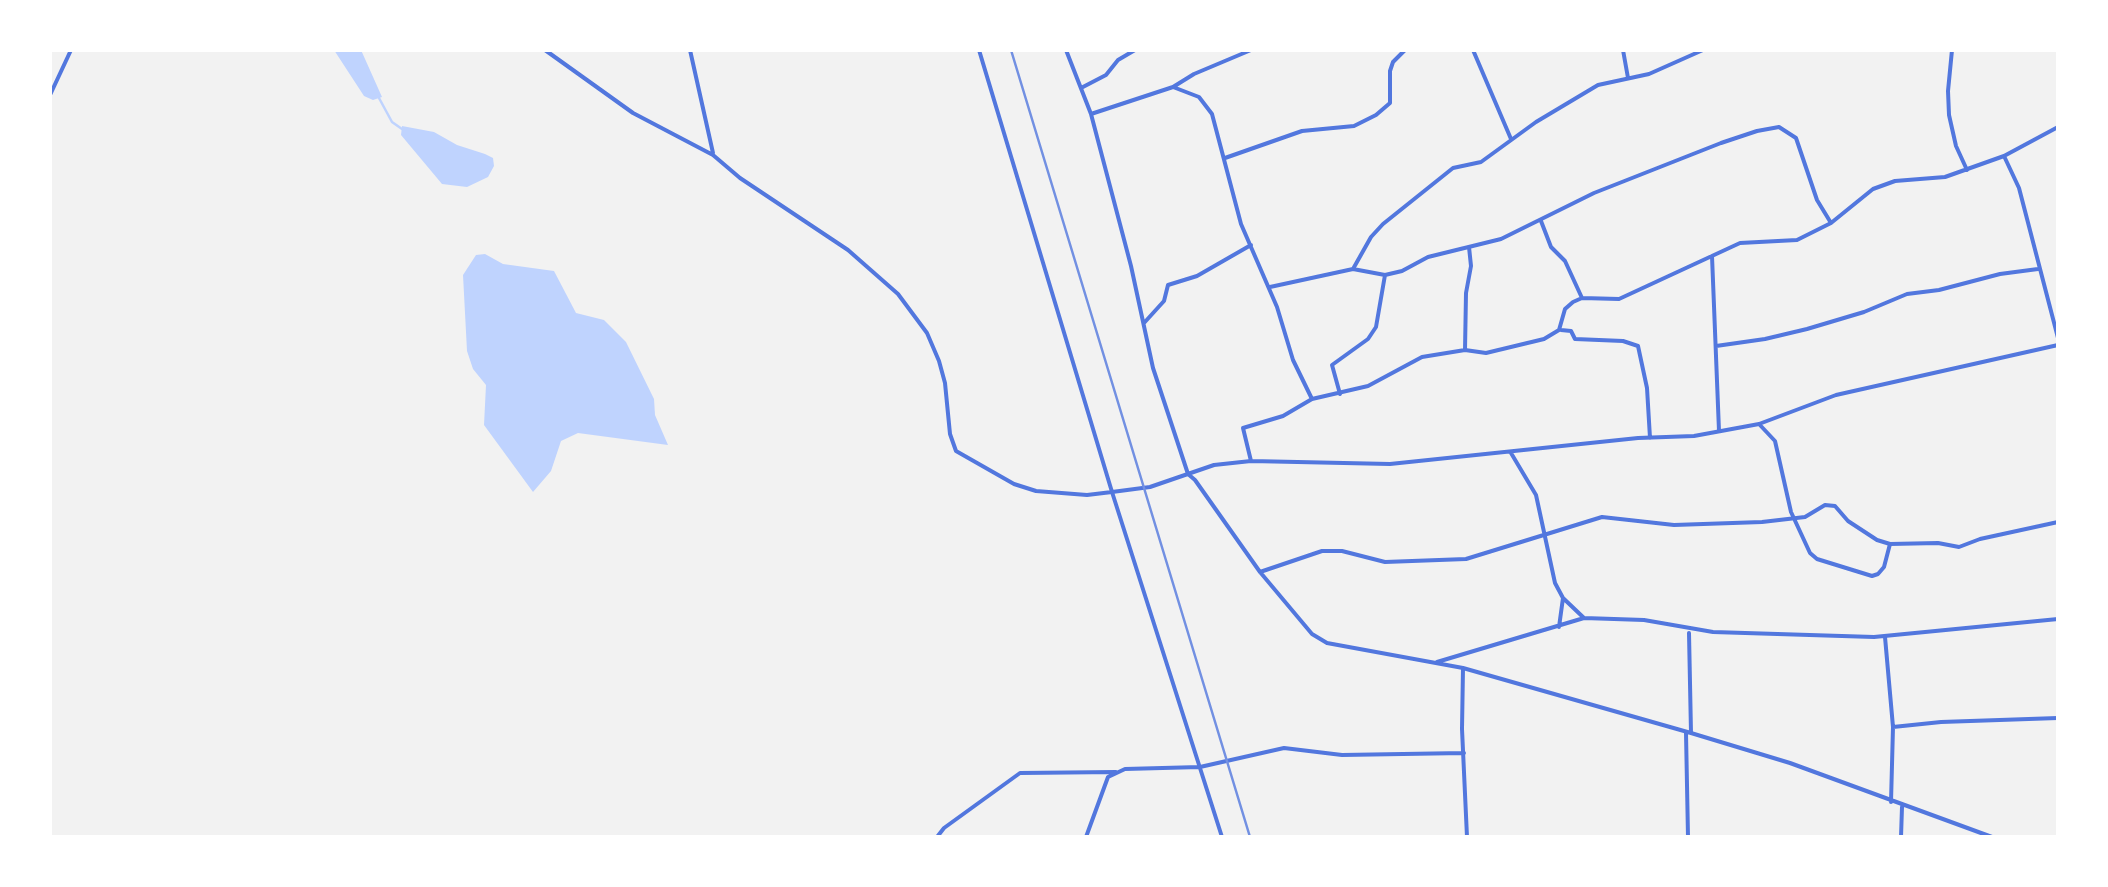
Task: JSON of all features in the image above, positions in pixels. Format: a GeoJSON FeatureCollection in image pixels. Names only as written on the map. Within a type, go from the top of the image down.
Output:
{"type":"FeatureCollection","features":[{"type":"Feature","properties":{"kind":"street"},"geometry":{"type":"LineString","coordinates":[[50,95],[71,50]]}},
{"type":"Feature","properties":{"kind":"street"},"geometry":{"type":"LineString","coordinates":[[545,50],[633,113],[713,154],[740,178],[848,250],[898,294],[927,333],[938,362],[956,450],[1014,484],[1036,491],[1088,494],[1150,487],[1214,465],[1390,464],[1694,436],[1760,424],[1836,394],[2058,345]]}},
{"type":"Feature","properties":{"kind":"street"},"geometry":{"type":"LineString","coordinates":[[690,50],[713,154]]}},
{"type":"Feature","properties":{"kind":"street"},"geometry":{"type":"LineString","coordinates":[[979,50],[1112,492],[1222,837]]}},
{"type":"Feature","properties":{"kind":"street"},"geometry":{"type":"LineString","coordinates":[[1066,50],[1091,114],[1153,368],[1188,474],[1260,572],[1312,634],[1321,640],[1464,668],[1790,763],[1992,837]]}},
{"type":"Feature","properties":{"kind":"street"},"geometry":{"type":"LineString","coordinates":[[1081,88],[1106,75],[1118,60],[1135,50]]}},
{"type":"Feature","properties":{"kind":"street"},"geometry":{"type":"LineString","coordinates":[[1091,114],[1173,87],[1250,50]]}},
{"type":"Feature","properties":{"kind":"street"},"geometry":{"type":"LineString","coordinates":[[1225,158],[1302,130],[1354,126],[1376,115],[1390,103],[1390,71],[1405,50]]}},
{"type":"Feature","properties":{"kind":"street"},"geometry":{"type":"LineString","coordinates":[[1472,50],[1512,139]]}},
{"type":"Feature","properties":{"kind":"street"},"geometry":{"type":"LineString","coordinates":[[1623,50],[1628,78]]}},
{"type":"Feature","properties":{"kind":"street"},"geometry":{"type":"LineString","coordinates":[[1353,270],[1371,237],[1453,168],[1481,162],[1598,85],[1649,74],[1703,50]]}},
{"type":"Feature","properties":{"kind":"street"},"geometry":{"type":"LineString","coordinates":[[1952,50],[1949,115],[1967,170]]}},
{"type":"Feature","properties":{"kind":"street"},"geometry":{"type":"LineString","coordinates":[[1173,87],[1206,103],[1242,224],[1312,399]]}},
{"type":"Feature","properties":{"kind":"street"},"geometry":{"type":"LineString","coordinates":[[1270,288],[1353,270],[1385,275],[1402,271],[1428,257],[1513,235],[1594,194],[1756,130],[1779,127],[1796,138],[1817,200],[1831,223]]}},
{"type":"Feature","properties":{"kind":"street"},"geometry":{"type":"LineString","coordinates":[[1251,462],[1243,428],[1284,416],[1312,399],[1368,386],[1422,357],[1465,350],[1486,353],[1544,339],[1559,330],[1566,309],[1582,298],[1620,299],[1740,243],[1797,240],[1831,223],[1873,188],[1895,181],[1944,178],[2004,156],[2058,127]]}},
{"type":"Feature","properties":{"kind":"street"},"geometry":{"type":"LineString","coordinates":[[2004,156],[2019,188],[2058,338]]}},
{"type":"Feature","properties":{"kind":"street"},"geometry":{"type":"LineString","coordinates":[[1542,220],[1552,247],[1572,273],[1582,298]]}},
{"type":"Feature","properties":{"kind":"street"},"geometry":{"type":"LineString","coordinates":[[1144,322],[1164,301],[1168,286],[1197,276],[1251,245]]}},
{"type":"Feature","properties":{"kind":"street"},"geometry":{"type":"LineString","coordinates":[[1465,350],[1469,247]]}},
{"type":"Feature","properties":{"kind":"street"},"geometry":{"type":"LineString","coordinates":[[1712,256],[1719,431]]}},
{"type":"Feature","properties":{"kind":"street"},"geometry":{"type":"LineString","coordinates":[[1716,346],[1808,329],[1908,294],[2038,269]]}},
{"type":"Feature","properties":{"kind":"street"},"geometry":{"type":"LineString","coordinates":[[1340,394],[1332,364],[1368,339],[1376,327],[1385,275]]}},
{"type":"Feature","properties":{"kind":"street"},"geometry":{"type":"LineString","coordinates":[[1559,330],[1570,332],[1574,339],[1638,346],[1650,438]]}},
{"type":"Feature","properties":{"kind":"street"},"geometry":{"type":"LineString","coordinates":[[1760,424],[1775,441],[1794,518],[1810,553],[1817,559],[1872,576],[1884,567],[1890,544]]}},
{"type":"Feature","properties":{"kind":"street"},"geometry":{"type":"LineString","coordinates":[[1511,453],[1536,495],[1555,583],[1584,618]]}},
{"type":"Feature","properties":{"kind":"street"},"geometry":{"type":"LineString","coordinates":[[1260,572],[1322,551],[1342,551],[1385,562],[1466,559],[1602,517],[1674,525],[1805,517],[1819,506],[1835,506],[1864,534],[1890,544],[1920,542],[1959,547],[2058,522]]}},
{"type":"Feature","properties":{"kind":"street"},"geometry":{"type":"LineString","coordinates":[[1559,626],[1564,598]]}},
{"type":"Feature","properties":{"kind":"street"},"geometry":{"type":"LineString","coordinates":[[1434,662],[1584,618],[1644,620],[1689,631],[1885,637],[2058,619]]}},
{"type":"Feature","properties":{"kind":"street"},"geometry":{"type":"LineString","coordinates":[[1688,837],[1689,631]]}},
{"type":"Feature","properties":{"kind":"street"},"geometry":{"type":"LineString","coordinates":[[1885,637],[1894,728],[1891,802]]}},
{"type":"Feature","properties":{"kind":"street"},"geometry":{"type":"LineString","coordinates":[[1464,668],[1467,837]]}},
{"type":"Feature","properties":{"kind":"street"},"geometry":{"type":"LineString","coordinates":[[1894,728],[1942,722],[2058,718]]}},
{"type":"Feature","properties":{"kind":"street"},"geometry":{"type":"LineString","coordinates":[[938,837],[944,828],[1020,774],[1200,767],[1284,748],[1342,755],[1464,753]]}},
{"type":"Feature","properties":{"kind":"street"},"geometry":{"type":"LineString","coordinates":[[1086,837],[1108,777],[1116,772]]}},
{"type":"Feature","properties":{"kind":"street"},"geometry":{"type":"LineString","coordinates":[[1901,837],[1902,805]]}},
{"type":"Feature","properties":{"kind":"water"},"geometry":{"type":"Polygon","coordinates":[[[334,50],[361,50],[382,97],[373,100],[364,96],[334,50]]]}},
{"type":"Feature","properties":{"kind":"water"},"geometry":{"type":"Polygon","coordinates":[[[402,126],[434,132],[485,154],[493,158],[494,166],[488,177],[467,187],[442,184],[401,135],[402,126]]]}},
{"type":"Feature","properties":{"kind":"water"},"geometry":{"type":"Polygon","coordinates":[[[485,254],[503,264],[554,271],[576,313],[604,320],[626,342],[654,399],[655,415],[668,445],[578,433],[561,441],[551,471],[533,492],[484,425],[486,385],[473,369],[467,351],[463,275],[476,255],[485,254]]]}},
{"type":"Feature","properties":{"kind":"waterway"},"geometry":{"type":"LineString","coordinates":[[379,98],[392,122],[402,129]]}},
{"type":"Feature","properties":{"kind":"railway"},"geometry":{"type":"LineString","coordinates":[[1011,50],[1250,837]]}}]}
